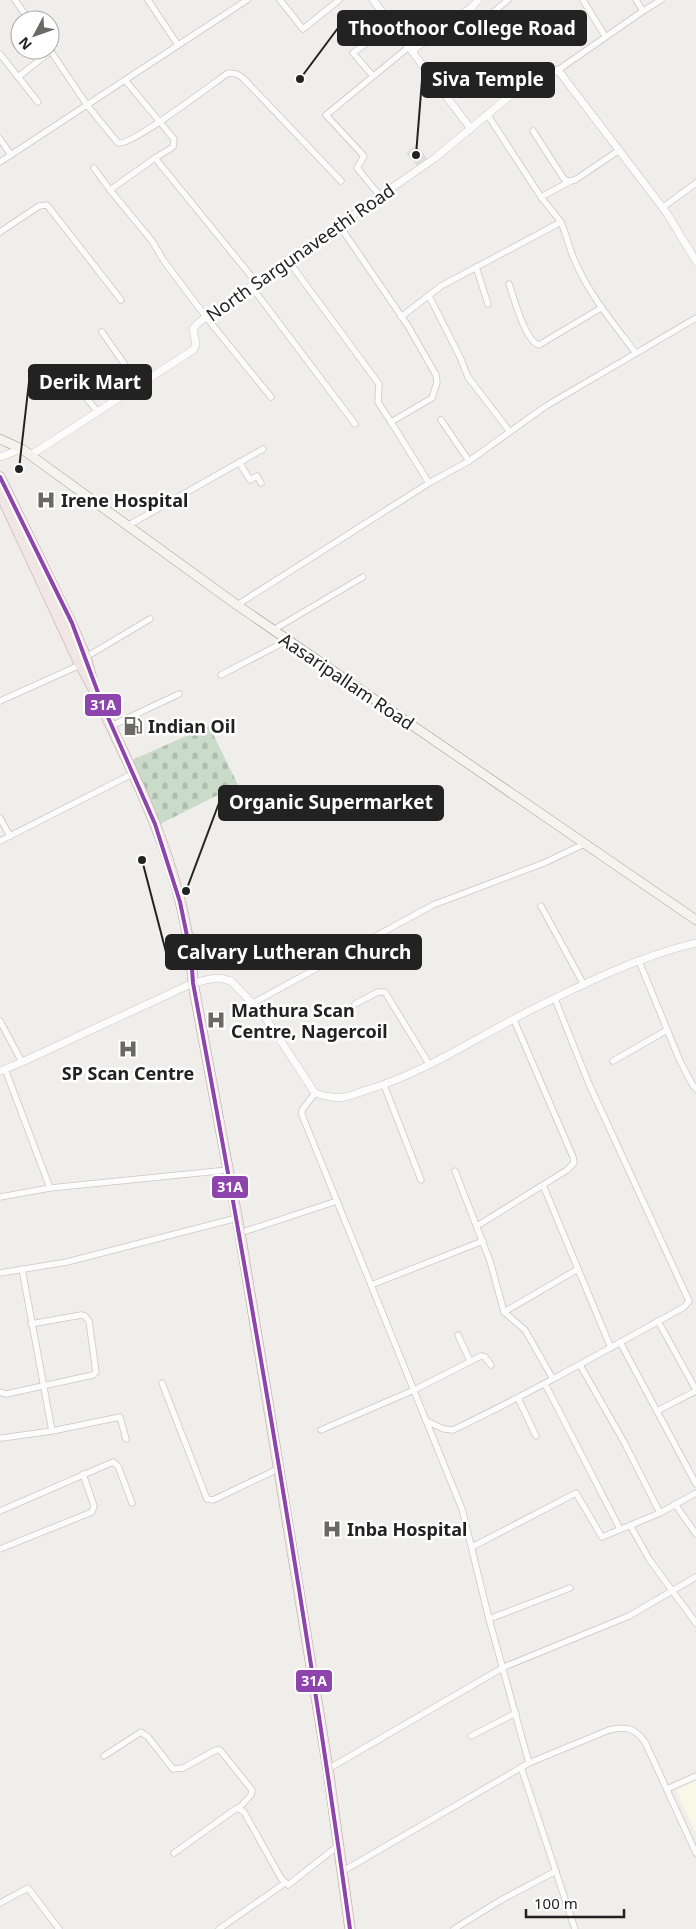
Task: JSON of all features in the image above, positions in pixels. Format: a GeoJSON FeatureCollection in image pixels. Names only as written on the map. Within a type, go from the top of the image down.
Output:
{"type":"FeatureCollection","features":[{"type":"Feature","properties":{"kind":"highway"},"geometry":{"type":"LineString","coordinates":[[0,477],[72,623],[83,661],[94,689],[134,773],[169,860],[181,896],[192,954],[193,983],[240,1233],[328,1769],[350,1929]]}},
{"type":"Feature","properties":{"kind":"highway"},"geometry":{"type":"LineString","coordinates":[[0,493],[3,507],[83,661]]}},
{"type":"Feature","properties":{"kind":"main road","name":"Aasaripallam Road"},"geometry":{"type":"LineString","coordinates":[[1,440],[31,455],[237,605],[696,920]]}},
{"type":"Feature","properties":{"kind":"street"},"geometry":{"type":"LineString","coordinates":[[148,0],[178,45]]}},
{"type":"Feature","properties":{"kind":"street"},"geometry":{"type":"LineString","coordinates":[[0,162],[240,2],[247,0]]}},
{"type":"Feature","properties":{"kind":"street"},"geometry":{"type":"LineString","coordinates":[[280,0],[303,29],[339,0]]}},
{"type":"Feature","properties":{"kind":"street"},"geometry":{"type":"LineString","coordinates":[[373,0],[471,129]]}},
{"type":"Feature","properties":{"kind":"street"},"geometry":{"type":"LineString","coordinates":[[380,196],[357,168],[364,156],[326,114],[373,76],[472,7],[478,0]]}},
{"type":"Feature","properties":{"kind":"street"},"geometry":{"type":"LineString","coordinates":[[491,14],[508,0]]}},
{"type":"Feature","properties":{"kind":"street"},"geometry":{"type":"LineString","coordinates":[[584,0],[605,36]]}},
{"type":"Feature","properties":{"kind":"street"},"geometry":{"type":"LineString","coordinates":[[636,0],[643,11]]}},
{"type":"Feature","properties":{"kind":"street"},"geometry":{"type":"LineString","coordinates":[[661,0],[605,36],[558,70],[662,208],[696,261]]}},
{"type":"Feature","properties":{"kind":"street"},"geometry":{"type":"LineString","coordinates":[[373,76],[353,53],[392,24]]}},
{"type":"Feature","properties":{"kind":"street"},"geometry":{"type":"LineString","coordinates":[[0,54],[38,102]]}},
{"type":"Feature","properties":{"kind":"street"},"geometry":{"type":"LineString","coordinates":[[18,77],[39,60]]}},
{"type":"Feature","properties":{"kind":"street"},"geometry":{"type":"LineString","coordinates":[[56,60],[87,105],[116,141],[121,144],[126,143],[159,122],[228,73],[233,73],[243,78],[341,181]]}},
{"type":"Feature","properties":{"kind":"street","name":"North Sargunaveethi Road"},"geometry":{"type":"LineString","coordinates":[[31,455],[193,350],[196,345],[193,329],[206,316],[435,158],[512,94],[558,70]]}},
{"type":"Feature","properties":{"kind":"street"},"geometry":{"type":"LineString","coordinates":[[110,190],[173,147],[174,139],[125,80]]}},
{"type":"Feature","properties":{"kind":"street"},"geometry":{"type":"LineString","coordinates":[[487,114],[541,197],[561,222],[574,260],[601,308],[635,352]]}},
{"type":"Feature","properties":{"kind":"street"},"geometry":{"type":"LineString","coordinates":[[533,131],[564,179],[571,181]]}},
{"type":"Feature","properties":{"kind":"street"},"geometry":{"type":"LineString","coordinates":[[0,139],[11,155]]}},
{"type":"Feature","properties":{"kind":"street"},"geometry":{"type":"LineString","coordinates":[[541,197],[571,181],[618,151]]}},
{"type":"Feature","properties":{"kind":"street"},"geometry":{"type":"LineString","coordinates":[[155,158],[254,284],[356,424]]}},
{"type":"Feature","properties":{"kind":"street"},"geometry":{"type":"LineString","coordinates":[[94,168],[152,241],[164,261],[206,316],[271,397]]}},
{"type":"Feature","properties":{"kind":"street"},"geometry":{"type":"LineString","coordinates":[[662,208],[696,183]]}},
{"type":"Feature","properties":{"kind":"street"},"geometry":{"type":"LineString","coordinates":[[0,232],[39,206],[47,204],[121,300]]}},
{"type":"Feature","properties":{"kind":"street"},"geometry":{"type":"LineString","coordinates":[[401,317],[441,286],[561,222]]}},
{"type":"Feature","properties":{"kind":"street"},"geometry":{"type":"LineString","coordinates":[[339,225],[401,317],[436,376],[437,382],[432,398],[391,422]]}},
{"type":"Feature","properties":{"kind":"street"},"geometry":{"type":"LineString","coordinates":[[287,259],[379,384],[378,402],[430,483]]}},
{"type":"Feature","properties":{"kind":"street"},"geometry":{"type":"LineString","coordinates":[[476,267],[488,304]]}},
{"type":"Feature","properties":{"kind":"street"},"geometry":{"type":"LineString","coordinates":[[508,284],[529,338],[536,345],[555,336],[601,308]]}},
{"type":"Feature","properties":{"kind":"street"},"geometry":{"type":"LineString","coordinates":[[429,296],[468,377],[510,432]]}},
{"type":"Feature","properties":{"kind":"street"},"geometry":{"type":"LineString","coordinates":[[237,605],[468,461],[546,406],[635,352],[696,318]]}},
{"type":"Feature","properties":{"kind":"street"},"geometry":{"type":"LineString","coordinates":[[102,332],[139,385]]}},
{"type":"Feature","properties":{"kind":"street"},"geometry":{"type":"LineString","coordinates":[[68,376],[98,412]]}},
{"type":"Feature","properties":{"kind":"street"},"geometry":{"type":"LineString","coordinates":[[440,420],[468,461]]}},
{"type":"Feature","properties":{"kind":"street"},"geometry":{"type":"LineString","coordinates":[[0,457],[22,449]]}},
{"type":"Feature","properties":{"kind":"street"},"geometry":{"type":"LineString","coordinates":[[129,525],[263,449]]}},
{"type":"Feature","properties":{"kind":"street"},"geometry":{"type":"LineString","coordinates":[[239,462],[250,480],[257,476],[261,483]]}},
{"type":"Feature","properties":{"kind":"street"},"geometry":{"type":"LineString","coordinates":[[273,630],[363,577]]}},
{"type":"Feature","properties":{"kind":"street"},"geometry":{"type":"LineString","coordinates":[[0,701],[83,661],[150,619]]}},
{"type":"Feature","properties":{"kind":"street"},"geometry":{"type":"LineString","coordinates":[[221,675],[288,640]]}},
{"type":"Feature","properties":{"kind":"street"},"geometry":{"type":"LineString","coordinates":[[111,726],[179,694]]}},
{"type":"Feature","properties":{"kind":"street"},"geometry":{"type":"LineString","coordinates":[[0,841],[134,773]]}},
{"type":"Feature","properties":{"kind":"street"},"geometry":{"type":"LineString","coordinates":[[0,818],[10,836]]}},
{"type":"Feature","properties":{"kind":"street"},"geometry":{"type":"LineString","coordinates":[[252,1003],[433,905],[544,863],[584,844]]}},
{"type":"Feature","properties":{"kind":"street"},"geometry":{"type":"LineString","coordinates":[[541,906],[584,985]]}},
{"type":"Feature","properties":{"kind":"street"},"geometry":{"type":"LineString","coordinates":[[50,1188],[3,1070],[193,983],[219,978],[231,981],[263,1014],[315,1092],[333,1097],[345,1097],[384,1085],[430,1064],[584,985],[639,961],[696,942]]}},
{"type":"Feature","properties":{"kind":"street"},"geometry":{"type":"LineString","coordinates":[[639,961],[680,1061],[696,1089]]}},
{"type":"Feature","properties":{"kind":"street"},"geometry":{"type":"LineString","coordinates":[[355,1004],[378,992],[385,992],[430,1064]]}},
{"type":"Feature","properties":{"kind":"street"},"geometry":{"type":"LineString","coordinates":[[555,999],[589,1084],[689,1300],[696,1306]]}},
{"type":"Feature","properties":{"kind":"street"},"geometry":{"type":"LineString","coordinates":[[478,1226],[571,1167],[574,1163],[514,1020]]}},
{"type":"Feature","properties":{"kind":"street"},"geometry":{"type":"LineString","coordinates":[[0,1021],[22,1062]]}},
{"type":"Feature","properties":{"kind":"street"},"geometry":{"type":"LineString","coordinates":[[613,1060],[667,1030]]}},
{"type":"Feature","properties":{"kind":"street"},"geometry":{"type":"LineString","coordinates":[[384,1085],[421,1180]]}},
{"type":"Feature","properties":{"kind":"street"},"geometry":{"type":"LineString","coordinates":[[315,1092],[302,1110],[302,1115],[462,1509],[489,1619],[504,1667],[529,1763]]}},
{"type":"Feature","properties":{"kind":"street"},"geometry":{"type":"LineString","coordinates":[[0,1197],[50,1188],[228,1170]]}},
{"type":"Feature","properties":{"kind":"street"},"geometry":{"type":"LineString","coordinates":[[455,1172],[483,1240],[504,1312],[525,1330],[553,1379]]}},
{"type":"Feature","properties":{"kind":"street"},"geometry":{"type":"LineString","coordinates":[[543,1185],[611,1348]]}},
{"type":"Feature","properties":{"kind":"street"},"geometry":{"type":"LineString","coordinates":[[240,1233],[337,1201]]}},
{"type":"Feature","properties":{"kind":"street"},"geometry":{"type":"LineString","coordinates":[[0,1273],[67,1262],[237,1218]]}},
{"type":"Feature","properties":{"kind":"street"},"geometry":{"type":"LineString","coordinates":[[371,1285],[483,1240]]}},
{"type":"Feature","properties":{"kind":"street"},"geometry":{"type":"LineString","coordinates":[[22,1268],[42,1385],[52,1431]]}},
{"type":"Feature","properties":{"kind":"street"},"geometry":{"type":"LineString","coordinates":[[504,1312],[578,1269]]}},
{"type":"Feature","properties":{"kind":"street"},"geometry":{"type":"LineString","coordinates":[[426,1421],[451,1431],[545,1384],[611,1348],[684,1307],[689,1300]]}},
{"type":"Feature","properties":{"kind":"street"},"geometry":{"type":"LineString","coordinates":[[0,1392],[6,1394],[93,1375],[96,1372],[90,1331],[85,1316],[81,1315],[32,1324]]}},
{"type":"Feature","properties":{"kind":"street"},"geometry":{"type":"LineString","coordinates":[[657,1411],[696,1390],[658,1321]]}},
{"type":"Feature","properties":{"kind":"street"},"geometry":{"type":"LineString","coordinates":[[458,1335],[470,1361]]}},
{"type":"Feature","properties":{"kind":"street"},"geometry":{"type":"LineString","coordinates":[[620,1342],[696,1484]]}},
{"type":"Feature","properties":{"kind":"street"},"geometry":{"type":"LineString","coordinates":[[321,1430],[414,1390],[483,1356],[491,1365]]}},
{"type":"Feature","properties":{"kind":"street"},"geometry":{"type":"LineString","coordinates":[[580,1365],[624,1442],[660,1513]]}},
{"type":"Feature","properties":{"kind":"street"},"geometry":{"type":"LineString","coordinates":[[162,1383],[207,1499],[213,1500],[278,1469]]}},
{"type":"Feature","properties":{"kind":"street"},"geometry":{"type":"LineString","coordinates":[[545,1384],[620,1529]]}},
{"type":"Feature","properties":{"kind":"street"},"geometry":{"type":"LineString","coordinates":[[518,1398],[536,1436]]}},
{"type":"Feature","properties":{"kind":"street"},"geometry":{"type":"LineString","coordinates":[[2,1438],[52,1431],[120,1417],[126,1439]]}},
{"type":"Feature","properties":{"kind":"street"},"geometry":{"type":"LineString","coordinates":[[0,1511],[83,1474],[115,1462],[132,1503]]}},
{"type":"Feature","properties":{"kind":"street"},"geometry":{"type":"LineString","coordinates":[[0,1549],[92,1512],[94,1506],[83,1474]]}},
{"type":"Feature","properties":{"kind":"street"},"geometry":{"type":"LineString","coordinates":[[472,1547],[576,1493],[602,1537],[660,1513],[696,1493]]}},
{"type":"Feature","properties":{"kind":"street"},"geometry":{"type":"LineString","coordinates":[[675,1504],[696,1534]]}},
{"type":"Feature","properties":{"kind":"street"},"geometry":{"type":"LineString","coordinates":[[630,1525],[645,1552],[696,1623]]}},
{"type":"Feature","properties":{"kind":"street"},"geometry":{"type":"LineString","coordinates":[[328,1769],[504,1667],[629,1616],[696,1577]]}},
{"type":"Feature","properties":{"kind":"street"},"geometry":{"type":"LineString","coordinates":[[489,1619],[570,1588]]}},
{"type":"Feature","properties":{"kind":"street"},"geometry":{"type":"LineString","coordinates":[[471,1736],[516,1713]]}},
{"type":"Feature","properties":{"kind":"street"},"geometry":{"type":"LineString","coordinates":[[343,1871],[529,1763],[609,1730],[627,1728],[636,1732],[645,1742],[696,1853]]}},
{"type":"Feature","properties":{"kind":"street"},"geometry":{"type":"LineString","coordinates":[[104,1756],[141,1732],[148,1737],[173,1768],[183,1768],[216,1750],[220,1750],[252,1790],[239,1808],[233,1809],[174,1853]]}},
{"type":"Feature","properties":{"kind":"street"},"geometry":{"type":"LineString","coordinates":[[521,1768],[575,1929]]}},
{"type":"Feature","properties":{"kind":"street"},"geometry":{"type":"LineString","coordinates":[[667,1789],[696,1776]]}},
{"type":"Feature","properties":{"kind":"street"},"geometry":{"type":"LineString","coordinates":[[239,1808],[244,1812],[285,1883]]}},
{"type":"Feature","properties":{"kind":"street"},"geometry":{"type":"LineString","coordinates":[[219,1929],[285,1883],[291,1884],[339,1845]]}},
{"type":"Feature","properties":{"kind":"street"},"geometry":{"type":"LineString","coordinates":[[454,1929],[501,1900],[556,1871]]}},
{"type":"Feature","properties":{"kind":"street"},"geometry":{"type":"LineString","coordinates":[[0,1903],[28,1888],[59,1929]]}},
{"type":"Feature","properties":{"kind":"shaded area"},"geometry":{"type":"Polygon","coordinates":[[[416,145],[427,158],[417,166],[406,153],[416,145]]]}},
{"type":"Feature","properties":{"kind":"shaded area"},"geometry":{"type":"Polygon","coordinates":[[[696,1781],[696,1834],[676,1790],[696,1781]]]}},
{"type":"Feature","properties":{"kind":"green space"},"geometry":{"type":"Polygon","coordinates":[[[209,726],[238,785],[160,824],[132,760],[209,726]]]}},
{"type":"Feature","properties":{"kind":"transit line","name":"31A"},"geometry":{"type":"LineString","coordinates":[[0,477],[72,623],[103,706],[155,824],[180,902],[191,955],[193,983],[297,1573],[350,1929]]}},
{"type":"Feature","properties":{"kind":"place","name":"Thoothoor College Road"},"geometry":{"type":"Point","coordinates":[300,79]}},
{"type":"Feature","properties":{"kind":"place","name":"Siva Temple"},"geometry":{"type":"Point","coordinates":[416,155]}},
{"type":"Feature","properties":{"kind":"place","name":"Derik Mart"},"geometry":{"type":"Point","coordinates":[19,469]}},
{"type":"Feature","properties":{"kind":"place","name":"Irene Hospital"},"geometry":{"type":"Point","coordinates":[46,500]}},
{"type":"Feature","properties":{"kind":"place","name":"Indian Oil"},"geometry":{"type":"Point","coordinates":[133,726]}},
{"type":"Feature","properties":{"kind":"place","name":"Calvary Lutheran Church"},"geometry":{"type":"Point","coordinates":[142,860]}},
{"type":"Feature","properties":{"kind":"place","name":"Organic Supermarket"},"geometry":{"type":"Point","coordinates":[186,891]}},
{"type":"Feature","properties":{"kind":"place","name":"Mathura Scan Centre, Nagercoil"},"geometry":{"type":"Point","coordinates":[216,1020]}},
{"type":"Feature","properties":{"kind":"place","name":"SP Scan Centre"},"geometry":{"type":"Point","coordinates":[128,1049]}},
{"type":"Feature","properties":{"kind":"place","name":"Inba Hospital"},"geometry":{"type":"Point","coordinates":[332,1529]}}]}
